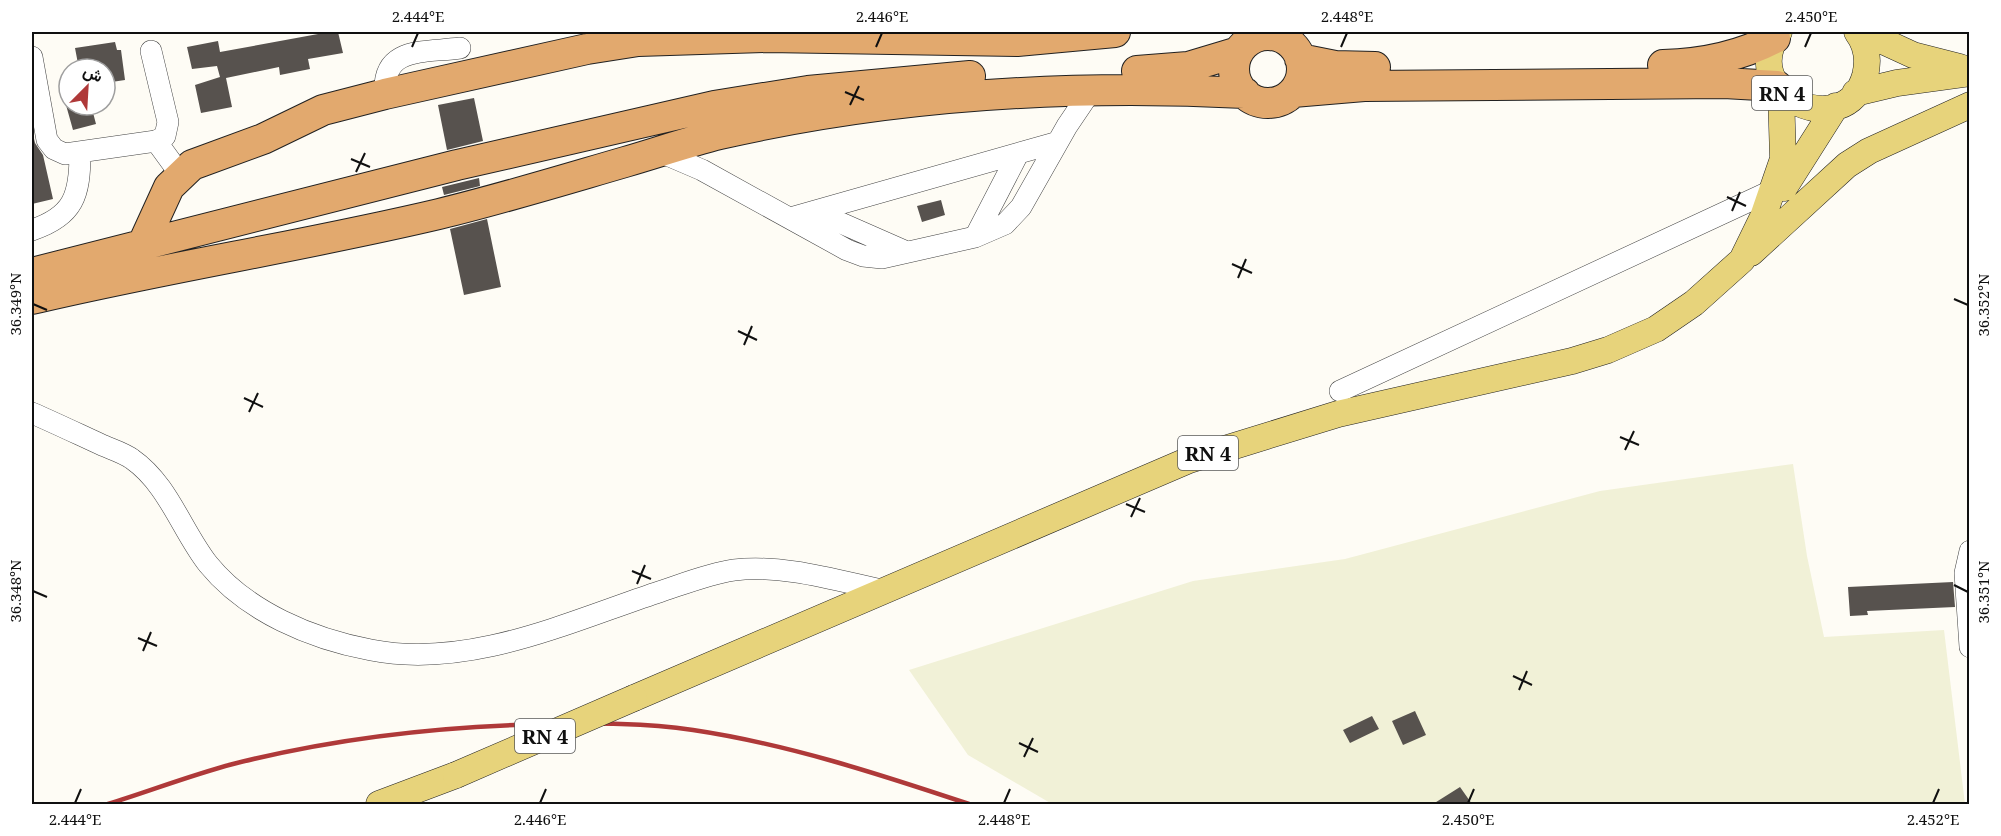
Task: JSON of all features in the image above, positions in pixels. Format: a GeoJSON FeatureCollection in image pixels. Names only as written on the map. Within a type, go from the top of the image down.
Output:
{"type":"FeatureCollection","features":[{"type":"Feature","properties":{"kind":"highway"},"geometry":{"type":"LineString","coordinates":[[128,276],[169,187],[192,165],[263,139],[323,110],[385,93],[586,49],[647,40],[777,37],[1017,41],[1115,32]]}},
{"type":"Feature","properties":{"kind":"highway"},"geometry":{"type":"LineString","coordinates":[[32,273],[143,243],[560,141],[714,106],[808,91],[1002,73],[1171,70],[1205,63],[1238,52],[1250,40],[1265,33],[1284,39],[1297,51],[1301,76],[1293,92]]}},
{"type":"Feature","properties":{"kind":"highway"},"geometry":{"type":"LineString","coordinates":[[1300,59],[1352,68],[1676,64],[1728,58],[1778,33]]}},
{"type":"Feature","properties":{"kind":"highway"},"geometry":{"type":"LineString","coordinates":[[1238,52],[1234,70],[1245,93]]}},
{"type":"Feature","properties":{"kind":"highway"},"geometry":{"type":"LineString","coordinates":[[32,299],[128,276],[346,236],[468,207],[717,135],[848,111],[990,95],[1092,89],[1245,93],[1269,103],[1293,92],[1376,86],[1724,83],[1779,89]]}},
{"type":"Feature","properties":{"kind":"highway"},"geometry":{"type":"LineString","coordinates":[[560,141],[570,177]]}},
{"type":"Feature","properties":{"kind":"main road","name":"RN 4"},"geometry":{"type":"LineString","coordinates":[[1763,217],[1845,100],[1863,81],[1867,67],[1867,53],[1857,32]]}},
{"type":"Feature","properties":{"kind":"main road","name":"RN 4"},"geometry":{"type":"LineString","coordinates":[[1863,32],[1922,58],[1970,71]]}},
{"type":"Feature","properties":{"kind":"main road","name":"RN 4"},"geometry":{"type":"LineString","coordinates":[[379,804],[456,775],[1217,450],[1338,414],[1572,361],[1632,341],[1677,315],[1743,260],[1763,217],[1783,159],[1779,89],[1770,62],[1778,33]]}},
{"type":"Feature","properties":{"kind":"main road","name":"RN 4"},"geometry":{"type":"LineString","coordinates":[[1779,89],[1792,102],[1806,108],[1845,100],[1897,83],[1970,71]]}},
{"type":"Feature","properties":{"kind":"main road"},"geometry":{"type":"LineString","coordinates":[[1743,260],[1847,165],[1869,151],[1970,105]]}},
{"type":"Feature","properties":{"kind":"street"},"geometry":{"type":"LineString","coordinates":[[385,93],[384,76],[394,61],[405,56],[460,48]]}},
{"type":"Feature","properties":{"kind":"street"},"geometry":{"type":"LineString","coordinates":[[32,57],[47,140],[59,152],[80,153],[156,141],[165,136],[168,127],[151,51]]}},
{"type":"Feature","properties":{"kind":"street"},"geometry":{"type":"LineString","coordinates":[[660,152],[702,170],[863,256],[882,258],[975,237],[998,228],[1016,213],[1092,89]]}},
{"type":"Feature","properties":{"kind":"street"},"geometry":{"type":"LineString","coordinates":[[156,141],[180,174]]}},
{"type":"Feature","properties":{"kind":"street"},"geometry":{"type":"LineString","coordinates":[[790,218],[1058,142]]}},
{"type":"Feature","properties":{"kind":"street"},"geometry":{"type":"LineString","coordinates":[[32,230],[58,219],[72,202],[79,186],[80,153]]}},
{"type":"Feature","properties":{"kind":"street"},"geometry":{"type":"LineString","coordinates":[[975,237],[1018,154]]}},
{"type":"Feature","properties":{"kind":"street"},"geometry":{"type":"LineString","coordinates":[[1340,391],[1773,190]]}},
{"type":"Feature","properties":{"kind":"street"},"geometry":{"type":"LineString","coordinates":[[816,212],[907,252]]}},
{"type":"Feature","properties":{"kind":"street"},"geometry":{"type":"LineString","coordinates":[[32,413],[133,459],[164,493],[208,564],[235,589],[276,619],[322,638],[371,650],[428,655],[531,636],[698,579],[733,570],[785,571],[886,591]]}},
{"type":"Feature","properties":{"kind":"street"},"geometry":{"type":"LineString","coordinates":[[1970,551],[1965,573],[1970,647]]}},
{"type":"Feature","properties":{"kind":"green space"},"geometry":{"type":"Polygon","coordinates":[[[1793,464],[1807,556],[1824,637],[1944,630],[1965,804],[1052,804],[968,755],[909,670],[1193,581],[1345,559],[1600,491],[1793,464]]]}},
{"type":"Feature","properties":{"kind":"building"},"geometry":{"type":"Polygon","coordinates":[[[338,32],[343,53],[308,59],[310,69],[280,75],[279,67],[226,78],[232,107],[201,113],[195,85],[220,77],[217,66],[192,69],[187,47],[218,41],[220,52],[338,32]]]}},
{"type":"Feature","properties":{"kind":"building"},"geometry":{"type":"Polygon","coordinates":[[[115,42],[117,50],[121,50],[125,80],[117,81],[117,57],[77,57],[75,48],[115,42]]]}},
{"type":"Feature","properties":{"kind":"building"},"geometry":{"type":"Polygon","coordinates":[[[474,98],[483,141],[447,150],[438,105],[474,98]]]}},
{"type":"Feature","properties":{"kind":"building"},"geometry":{"type":"Polygon","coordinates":[[[69,117],[94,117],[96,124],[73,130],[69,117]]]}},
{"type":"Feature","properties":{"kind":"building"},"geometry":{"type":"Polygon","coordinates":[[[32,130],[35,143],[43,155],[53,199],[32,204],[32,130]]]}},
{"type":"Feature","properties":{"kind":"building"},"geometry":{"type":"Polygon","coordinates":[[[479,178],[480,186],[444,195],[442,187],[479,178]]]}},
{"type":"Feature","properties":{"kind":"building"},"geometry":{"type":"Polygon","coordinates":[[[941,200],[945,215],[922,222],[917,206],[941,200]]]}},
{"type":"Feature","properties":{"kind":"building"},"geometry":{"type":"Polygon","coordinates":[[[487,219],[501,287],[464,295],[450,229],[487,219]]]}},
{"type":"Feature","properties":{"kind":"building"},"geometry":{"type":"Polygon","coordinates":[[[1953,582],[1955,607],[1867,611],[1868,615],[1850,616],[1848,587],[1953,582]]]}},
{"type":"Feature","properties":{"kind":"building"},"geometry":{"type":"Polygon","coordinates":[[[1415,711],[1426,735],[1403,745],[1392,721],[1415,711]]]}},
{"type":"Feature","properties":{"kind":"building"},"geometry":{"type":"Polygon","coordinates":[[[1372,716],[1379,729],[1350,743],[1343,730],[1372,716]]]}},
{"type":"Feature","properties":{"kind":"building"},"geometry":{"type":"Polygon","coordinates":[[[1460,787],[1472,804],[1433,804],[1460,787]]]}},
{"type":"Feature","properties":{"kind":"railway"},"geometry":{"type":"LineString","coordinates":[[108,804],[217,768],[350,740],[469,727],[585,724],[675,728],[763,743],[867,771],[969,804]]}}]}
